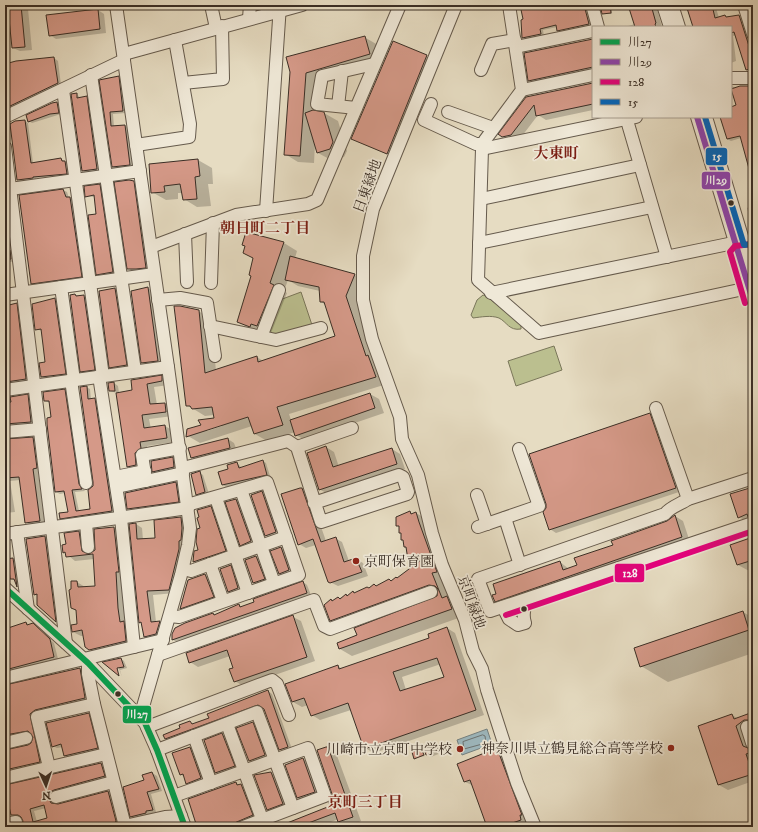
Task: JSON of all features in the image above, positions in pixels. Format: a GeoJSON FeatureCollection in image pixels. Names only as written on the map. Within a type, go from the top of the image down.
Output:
{"type":"FeatureCollection","features":[{"type":"Feature","properties":{"kind":"street"},"geometry":{"type":"LineString","coordinates":[[116,5],[188,506],[189,539],[183,569],[158,655],[144,722]]}},
{"type":"Feature","properties":{"kind":"street"},"geometry":{"type":"LineString","coordinates":[[183,83],[223,79],[219,27],[211,5]]}},
{"type":"Feature","properties":{"kind":"street"},"geometry":{"type":"LineString","coordinates":[[249,18],[250,5]]}},
{"type":"Feature","properties":{"kind":"street"},"geometry":{"type":"LineString","coordinates":[[5,117],[63,90],[124,57],[280,8],[302,5]]}},
{"type":"Feature","properties":{"kind":"street"},"geometry":{"type":"LineString","coordinates":[[151,247],[236,215],[308,204],[317,200],[374,64],[395,25],[400,5]]}},
{"type":"Feature","properties":{"kind":"street","name":"日東緑地"},"geometry":{"type":"LineString","coordinates":[[388,385],[372,339],[363,300],[363,256],[373,209],[456,5]]}},
{"type":"Feature","properties":{"kind":"street"},"geometry":{"type":"LineString","coordinates":[[509,5],[522,90]]}},
{"type":"Feature","properties":{"kind":"street"},"geometry":{"type":"LineString","coordinates":[[592,5],[598,26]]}},
{"type":"Feature","properties":{"kind":"street"},"geometry":{"type":"LineString","coordinates":[[663,5],[670,26]]}},
{"type":"Feature","properties":{"kind":"street"},"geometry":{"type":"LineString","coordinates":[[672,5],[679,26]]}},
{"type":"Feature","properties":{"kind":"street"},"geometry":{"type":"LineString","coordinates":[[744,5],[751,18],[753,34]]}},
{"type":"Feature","properties":{"kind":"street"},"geometry":{"type":"LineString","coordinates":[[266,211],[280,8]]}},
{"type":"Feature","properties":{"kind":"street"},"geometry":{"type":"LineString","coordinates":[[481,70],[492,44],[515,43],[592,31]]}},
{"type":"Feature","properties":{"kind":"street"},"geometry":{"type":"LineString","coordinates":[[136,145],[189,137],[190,124],[175,40]]}},
{"type":"Feature","properties":{"kind":"street"},"geometry":{"type":"LineString","coordinates":[[356,108],[317,104],[322,76],[374,64]]}},
{"type":"Feature","properties":{"kind":"street"},"geometry":{"type":"LineString","coordinates":[[338,106],[342,71]]}},
{"type":"Feature","properties":{"kind":"street"},"geometry":{"type":"LineString","coordinates":[[91,75],[120,279],[135,371]]}},
{"type":"Feature","properties":{"kind":"street"},"geometry":{"type":"LineString","coordinates":[[592,75],[522,90],[493,128],[483,147],[478,280],[491,293],[539,333],[751,288]]}},
{"type":"Feature","properties":{"kind":"street"},"geometry":{"type":"LineString","coordinates":[[732,78],[753,78]]}},
{"type":"Feature","properties":{"kind":"street"},"geometry":{"type":"LineString","coordinates":[[63,90],[121,518],[134,647]]}},
{"type":"Feature","properties":{"kind":"street"},"geometry":{"type":"LineString","coordinates":[[431,104],[424,120],[483,147],[629,118],[640,165],[667,257]]}},
{"type":"Feature","properties":{"kind":"street"},"geometry":{"type":"LineString","coordinates":[[448,112],[493,128]]}},
{"type":"Feature","properties":{"kind":"street"},"geometry":{"type":"LineString","coordinates":[[697,118],[743,249],[753,273]]}},
{"type":"Feature","properties":{"kind":"street"},"geometry":{"type":"LineString","coordinates":[[706,118],[743,249],[753,301]]}},
{"type":"Feature","properties":{"kind":"street"},"geometry":{"type":"LineString","coordinates":[[5,147],[9,196],[23,293],[66,643]]}},
{"type":"Feature","properties":{"kind":"street"},"geometry":{"type":"LineString","coordinates":[[481,199],[640,165]]}},
{"type":"Feature","properties":{"kind":"street"},"geometry":{"type":"LineString","coordinates":[[9,196],[76,180],[140,171]]}},
{"type":"Feature","properties":{"kind":"street"},"geometry":{"type":"LineString","coordinates":[[479,244],[652,207]]}},
{"type":"Feature","properties":{"kind":"street"},"geometry":{"type":"LineString","coordinates":[[211,283],[213,223]]}},
{"type":"Feature","properties":{"kind":"street"},"geometry":{"type":"LineString","coordinates":[[185,234],[187,282]]}},
{"type":"Feature","properties":{"kind":"street"},"geometry":{"type":"LineString","coordinates":[[491,293],[667,257],[743,249]]}},
{"type":"Feature","properties":{"kind":"street"},"geometry":{"type":"LineString","coordinates":[[5,295],[154,274]]}},
{"type":"Feature","properties":{"kind":"street"},"geometry":{"type":"LineString","coordinates":[[61,287],[86,483]]}},
{"type":"Feature","properties":{"kind":"street"},"geometry":{"type":"LineString","coordinates":[[262,337],[279,290]]}},
{"type":"Feature","properties":{"kind":"street"},"geometry":{"type":"LineString","coordinates":[[158,300],[180,298],[207,303],[215,356]]}},
{"type":"Feature","properties":{"kind":"street"},"geometry":{"type":"LineString","coordinates":[[210,326],[276,340],[321,328]]}},
{"type":"Feature","properties":{"kind":"street"},"geometry":{"type":"LineString","coordinates":[[5,390],[168,367]]}},
{"type":"Feature","properties":{"kind":"street","name":"京町緑地"},"geometry":{"type":"LineString","coordinates":[[388,385],[400,417],[402,439],[418,475],[432,533],[442,565],[465,620],[473,651],[482,669],[487,690],[517,783],[535,827]]}},
{"type":"Feature","properties":{"kind":"street"},"geometry":{"type":"LineString","coordinates":[[656,408],[688,499]]}},
{"type":"Feature","properties":{"kind":"street"},"geometry":{"type":"LineString","coordinates":[[297,447],[352,428]]}},
{"type":"Feature","properties":{"kind":"street"},"geometry":{"type":"LineString","coordinates":[[5,432],[40,429]]}},
{"type":"Feature","properties":{"kind":"street"},"geometry":{"type":"LineString","coordinates":[[116,482],[183,470],[288,441],[297,447],[314,503],[321,522],[407,494],[408,492],[403,477],[399,475],[314,503]]}},
{"type":"Feature","properties":{"kind":"street"},"geometry":{"type":"LineString","coordinates":[[145,476],[142,455],[180,448]]}},
{"type":"Feature","properties":{"kind":"street"},"geometry":{"type":"LineString","coordinates":[[477,495],[483,525],[538,506],[519,449]]}},
{"type":"Feature","properties":{"kind":"street"},"geometry":{"type":"LineString","coordinates":[[753,478],[688,499],[681,505],[668,510],[665,514],[478,580],[490,611],[753,523]]}},
{"type":"Feature","properties":{"kind":"street"},"geometry":{"type":"LineString","coordinates":[[5,534],[121,518],[188,506],[267,482],[299,575],[179,617],[170,616]]}},
{"type":"Feature","properties":{"kind":"street"},"geometry":{"type":"LineString","coordinates":[[242,490],[274,584]]}},
{"type":"Feature","properties":{"kind":"street"},"geometry":{"type":"LineString","coordinates":[[216,498],[248,592]]}},
{"type":"Feature","properties":{"kind":"street"},"geometry":{"type":"LineString","coordinates":[[505,518],[520,565]]}},
{"type":"Feature","properties":{"kind":"street"},"geometry":{"type":"LineString","coordinates":[[86,523],[88,548]]}},
{"type":"Feature","properties":{"kind":"street"},"geometry":{"type":"LineString","coordinates":[[18,532],[28,609]]}},
{"type":"Feature","properties":{"kind":"street"},"geometry":{"type":"LineString","coordinates":[[183,569],[191,571],[286,537]]}},
{"type":"Feature","properties":{"kind":"street"},"geometry":{"type":"LineString","coordinates":[[210,564],[223,601]]}},
{"type":"Feature","properties":{"kind":"street"},"geometry":{"type":"LineString","coordinates":[[5,588],[86,661],[144,722],[157,750],[183,821]]}},
{"type":"Feature","properties":{"kind":"street"},"geometry":{"type":"LineString","coordinates":[[158,655],[314,600],[324,626],[330,629],[431,592]]}},
{"type":"Feature","properties":{"kind":"street"},"geometry":{"type":"LineString","coordinates":[[503,607],[509,619],[518,625],[525,623],[523,617],[524,607],[528,599]]}},
{"type":"Feature","properties":{"kind":"street"},"geometry":{"type":"LineString","coordinates":[[5,678],[86,661],[163,640]]}},
{"type":"Feature","properties":{"kind":"street"},"geometry":{"type":"LineString","coordinates":[[86,661],[94,704],[122,826],[165,816],[183,821]]}},
{"type":"Feature","properties":{"kind":"street"},"geometry":{"type":"LineString","coordinates":[[144,722],[272,680],[277,684],[289,715]]}},
{"type":"Feature","properties":{"kind":"street"},"geometry":{"type":"LineString","coordinates":[[49,767],[37,717],[94,704]]}},
{"type":"Feature","properties":{"kind":"street"},"geometry":{"type":"LineString","coordinates":[[157,750],[257,712],[293,808]]}},
{"type":"Feature","properties":{"kind":"street"},"geometry":{"type":"LineString","coordinates":[[227,724],[264,824]]}},
{"type":"Feature","properties":{"kind":"street"},"geometry":{"type":"LineString","coordinates":[[747,727],[752,743]]}},
{"type":"Feature","properties":{"kind":"street"},"geometry":{"type":"LineString","coordinates":[[194,736],[211,783]]}},
{"type":"Feature","properties":{"kind":"street"},"geometry":{"type":"LineString","coordinates":[[5,743],[26,738]]}},
{"type":"Feature","properties":{"kind":"street"},"geometry":{"type":"LineString","coordinates":[[174,796],[308,748],[325,796],[293,808],[264,824],[244,827]]}},
{"type":"Feature","properties":{"kind":"street"},"geometry":{"type":"LineString","coordinates":[[5,778],[106,754]]}},
{"type":"Feature","properties":{"kind":"street"},"geometry":{"type":"LineString","coordinates":[[56,797],[113,782]]}},
{"type":"Feature","properties":{"kind":"green space"},"geometry":{"type":"Polygon","coordinates":[[[301,292],[312,325],[279,335],[268,334],[277,301],[301,292]]]}},
{"type":"Feature","properties":{"kind":"green space"},"geometry":{"type":"Polygon","coordinates":[[[483,295],[521,323],[521,329],[514,329],[496,317],[486,316],[473,318],[471,315],[477,300],[483,295]]]}},
{"type":"Feature","properties":{"kind":"green space"},"geometry":{"type":"Polygon","coordinates":[[[554,346],[562,370],[516,386],[508,361],[554,346]]]}},
{"type":"Feature","properties":{"kind":"water"},"geometry":{"type":"Polygon","coordinates":[[[487,729],[492,744],[462,755],[457,740],[487,729]]]}},
{"type":"Feature","properties":{"kind":"building"},"geometry":{"type":"Polygon","coordinates":[[[21,5],[25,47],[12,48],[8,9],[11,9],[11,6],[21,5]]]}},
{"type":"Feature","properties":{"kind":"building"},"geometry":{"type":"Polygon","coordinates":[[[520,5],[584,5],[589,24],[557,31],[556,25],[540,29],[541,34],[522,38],[521,20],[523,19],[520,5]]]}},
{"type":"Feature","properties":{"kind":"building"},"geometry":{"type":"Polygon","coordinates":[[[600,5],[610,5],[611,13],[602,14],[600,5]]]}},
{"type":"Feature","properties":{"kind":"building"},"geometry":{"type":"Polygon","coordinates":[[[628,5],[651,5],[656,26],[635,26],[628,5]]]}},
{"type":"Feature","properties":{"kind":"building"},"geometry":{"type":"Polygon","coordinates":[[[686,5],[698,5],[699,9],[712,5],[715,18],[725,15],[726,17],[739,15],[749,46],[751,46],[753,68],[746,70],[734,32],[732,33],[732,26],[693,26],[686,5]]]}},
{"type":"Feature","properties":{"kind":"building"},"geometry":{"type":"Polygon","coordinates":[[[98,9],[100,29],[49,36],[46,15],[98,9]]]}},
{"type":"Feature","properties":{"kind":"building"},"geometry":{"type":"Polygon","coordinates":[[[365,36],[370,54],[306,73],[300,156],[284,155],[290,72],[286,57],[365,36]]]}},
{"type":"Feature","properties":{"kind":"building"},"geometry":{"type":"Polygon","coordinates":[[[592,39],[592,67],[528,81],[524,53],[592,39]]]}},
{"type":"Feature","properties":{"kind":"building"},"geometry":{"type":"Polygon","coordinates":[[[393,41],[427,55],[387,154],[351,139],[393,41]]]}},
{"type":"Feature","properties":{"kind":"building"},"geometry":{"type":"Polygon","coordinates":[[[54,57],[58,83],[8,107],[5,64],[16,61],[54,57]]]}},
{"type":"Feature","properties":{"kind":"building"},"geometry":{"type":"Polygon","coordinates":[[[119,76],[123,111],[110,112],[111,126],[125,125],[130,165],[112,167],[99,80],[119,76]]]}},
{"type":"Feature","properties":{"kind":"building"},"geometry":{"type":"Polygon","coordinates":[[[592,83],[592,104],[536,116],[534,105],[511,135],[502,137],[498,134],[526,97],[592,83]]]}},
{"type":"Feature","properties":{"kind":"building"},"geometry":{"type":"Polygon","coordinates":[[[740,86],[752,86],[753,88],[753,102],[751,103],[753,110],[753,175],[751,176],[740,136],[727,139],[720,118],[732,118],[732,107],[736,105],[732,89],[740,86]]]}},
{"type":"Feature","properties":{"kind":"building"},"geometry":{"type":"Polygon","coordinates":[[[77,93],[77,98],[87,96],[97,169],[82,171],[71,94],[77,93]]]}},
{"type":"Feature","properties":{"kind":"building"},"geometry":{"type":"Polygon","coordinates":[[[57,102],[59,113],[50,114],[28,122],[26,115],[57,102]]]}},
{"type":"Feature","properties":{"kind":"building"},"geometry":{"type":"Polygon","coordinates":[[[313,110],[324,112],[333,142],[330,149],[317,153],[305,113],[313,110]]]}},
{"type":"Feature","properties":{"kind":"building"},"geometry":{"type":"Polygon","coordinates":[[[25,120],[31,163],[61,158],[62,161],[65,161],[67,174],[17,180],[10,124],[15,121],[25,120]]]}},
{"type":"Feature","properties":{"kind":"building"},"geometry":{"type":"Polygon","coordinates":[[[198,159],[200,176],[195,177],[197,199],[183,200],[180,184],[164,186],[165,192],[151,193],[149,164],[198,159]]]}},
{"type":"Feature","properties":{"kind":"building"},"geometry":{"type":"Polygon","coordinates":[[[129,180],[134,181],[146,268],[127,269],[114,182],[129,180]]]}},
{"type":"Feature","properties":{"kind":"building"},"geometry":{"type":"Polygon","coordinates":[[[100,184],[113,272],[96,275],[88,215],[96,214],[94,195],[85,197],[84,186],[100,184]]]}},
{"type":"Feature","properties":{"kind":"building"},"geometry":{"type":"Polygon","coordinates":[[[63,189],[66,197],[70,197],[82,277],[31,284],[19,195],[63,189]]]}},
{"type":"Feature","properties":{"kind":"building"},"geometry":{"type":"Polygon","coordinates":[[[246,232],[284,242],[270,283],[274,285],[257,326],[251,324],[250,327],[237,322],[251,276],[249,275],[253,258],[243,253],[245,246],[242,245],[246,232]]]}},
{"type":"Feature","properties":{"kind":"building"},"geometry":{"type":"Polygon","coordinates":[[[10,250],[11,259],[5,260],[5,251],[10,250]]]}},
{"type":"Feature","properties":{"kind":"building"},"geometry":{"type":"Polygon","coordinates":[[[290,256],[355,274],[346,296],[366,356],[368,355],[376,377],[277,407],[283,425],[254,434],[248,417],[186,437],[187,429],[201,425],[198,420],[214,418],[212,407],[192,409],[190,406],[186,406],[174,306],[199,310],[205,373],[257,356],[258,362],[335,336],[324,302],[320,302],[319,287],[285,280],[290,256]]]}},
{"type":"Feature","properties":{"kind":"building"},"geometry":{"type":"Polygon","coordinates":[[[148,287],[158,361],[141,363],[131,291],[148,287]]]}},
{"type":"Feature","properties":{"kind":"building"},"geometry":{"type":"Polygon","coordinates":[[[115,288],[127,365],[109,368],[99,291],[115,288]]]}},
{"type":"Feature","properties":{"kind":"building"},"geometry":{"type":"Polygon","coordinates":[[[75,294],[76,296],[84,295],[95,370],[80,372],[70,295],[75,294]]]}},
{"type":"Feature","properties":{"kind":"building"},"geometry":{"type":"Polygon","coordinates":[[[55,298],[66,374],[41,377],[39,363],[45,362],[43,345],[41,329],[35,330],[32,304],[55,298]]]}},
{"type":"Feature","properties":{"kind":"building"},"geometry":{"type":"Polygon","coordinates":[[[17,303],[26,379],[6,382],[5,306],[17,303]]]}},
{"type":"Feature","properties":{"kind":"building"},"geometry":{"type":"Polygon","coordinates":[[[162,375],[162,381],[147,384],[150,404],[165,403],[166,412],[142,415],[144,428],[165,425],[167,438],[140,442],[141,448],[135,453],[136,465],[127,467],[116,393],[132,390],[131,380],[162,375]]]}},
{"type":"Feature","properties":{"kind":"building"},"geometry":{"type":"Polygon","coordinates":[[[114,382],[115,391],[109,391],[108,383],[114,382]]]}},
{"type":"Feature","properties":{"kind":"building"},"geometry":{"type":"Polygon","coordinates":[[[87,386],[88,399],[95,398],[112,511],[60,519],[59,513],[68,512],[64,491],[55,492],[47,424],[47,418],[51,417],[49,401],[44,401],[43,392],[65,389],[79,484],[82,489],[72,490],[76,511],[90,509],[88,490],[93,486],[80,387],[87,386]]]}},
{"type":"Feature","properties":{"kind":"building"},"geometry":{"type":"Polygon","coordinates":[[[370,393],[375,408],[295,436],[290,420],[370,393]]]}},
{"type":"Feature","properties":{"kind":"building"},"geometry":{"type":"Polygon","coordinates":[[[28,394],[31,422],[5,424],[5,403],[11,402],[10,397],[28,394]]]}},
{"type":"Feature","properties":{"kind":"building"},"geometry":{"type":"Polygon","coordinates":[[[650,413],[676,488],[549,530],[543,512],[546,508],[546,504],[529,454],[650,413]]]}},
{"type":"Feature","properties":{"kind":"building"},"geometry":{"type":"Polygon","coordinates":[[[33,437],[37,468],[33,469],[40,521],[25,523],[19,477],[5,478],[5,439],[33,437]]]}},
{"type":"Feature","properties":{"kind":"building"},"geometry":{"type":"Polygon","coordinates":[[[228,438],[230,448],[191,458],[188,448],[228,438]]]}},
{"type":"Feature","properties":{"kind":"building"},"geometry":{"type":"Polygon","coordinates":[[[326,446],[333,467],[392,448],[397,464],[319,490],[307,453],[326,446]]]}},
{"type":"Feature","properties":{"kind":"building"},"geometry":{"type":"Polygon","coordinates":[[[173,457],[174,467],[152,472],[151,461],[173,457]]]}},
{"type":"Feature","properties":{"kind":"building"},"geometry":{"type":"Polygon","coordinates":[[[263,460],[267,475],[222,485],[218,472],[228,469],[227,465],[237,462],[239,468],[263,460]]]}},
{"type":"Feature","properties":{"kind":"building"},"geometry":{"type":"Polygon","coordinates":[[[200,471],[205,492],[196,495],[191,474],[200,471]]]}},
{"type":"Feature","properties":{"kind":"building"},"geometry":{"type":"Polygon","coordinates":[[[176,482],[179,502],[127,509],[125,493],[176,482]]]}},
{"type":"Feature","properties":{"kind":"building"},"geometry":{"type":"Polygon","coordinates":[[[753,487],[753,516],[748,517],[747,514],[738,518],[730,494],[753,487]]]}},
{"type":"Feature","properties":{"kind":"building"},"geometry":{"type":"Polygon","coordinates":[[[302,488],[321,542],[336,537],[344,562],[356,558],[362,572],[330,583],[328,582],[313,539],[298,545],[281,494],[302,488]]]}},
{"type":"Feature","properties":{"kind":"building"},"geometry":{"type":"Polygon","coordinates":[[[262,491],[276,532],[265,536],[251,495],[262,491]]]}},
{"type":"Feature","properties":{"kind":"building"},"geometry":{"type":"Polygon","coordinates":[[[236,499],[251,541],[240,546],[225,502],[236,499]]]}},
{"type":"Feature","properties":{"kind":"building"},"geometry":{"type":"Polygon","coordinates":[[[211,506],[226,551],[193,562],[194,551],[198,550],[196,542],[197,529],[200,528],[197,518],[199,517],[197,510],[211,506]]]}},
{"type":"Feature","properties":{"kind":"building"},"geometry":{"type":"Polygon","coordinates":[[[410,511],[411,514],[416,512],[437,572],[432,573],[442,598],[447,596],[452,609],[339,649],[337,643],[357,635],[354,628],[437,596],[438,589],[435,586],[429,585],[330,621],[324,605],[331,599],[332,601],[338,597],[340,599],[353,591],[354,593],[367,587],[369,588],[374,584],[376,586],[389,579],[391,581],[421,560],[408,560],[406,547],[404,547],[403,540],[401,540],[401,533],[399,533],[399,526],[396,526],[396,517],[410,511]]]}},
{"type":"Feature","properties":{"kind":"building"},"geometry":{"type":"Polygon","coordinates":[[[675,515],[682,537],[495,602],[492,595],[496,594],[493,584],[560,561],[563,570],[577,565],[574,558],[613,545],[611,541],[667,521],[675,515]]]}},
{"type":"Feature","properties":{"kind":"building"},"geometry":{"type":"Polygon","coordinates":[[[181,517],[181,540],[179,541],[179,549],[169,590],[147,591],[151,622],[160,621],[156,634],[144,637],[141,622],[139,623],[129,524],[136,523],[137,539],[155,538],[154,520],[181,517]]]}},
{"type":"Feature","properties":{"kind":"building"},"geometry":{"type":"Polygon","coordinates":[[[114,527],[119,572],[116,572],[118,608],[120,622],[124,621],[126,641],[89,650],[85,647],[82,630],[72,632],[71,625],[77,624],[76,610],[71,608],[69,590],[71,589],[71,581],[77,581],[78,587],[95,586],[93,554],[66,557],[65,552],[63,553],[62,545],[66,544],[64,533],[79,531],[82,551],[89,554],[95,550],[94,529],[114,527]]]}},
{"type":"Feature","properties":{"kind":"building"},"geometry":{"type":"Polygon","coordinates":[[[45,536],[56,622],[37,605],[37,594],[34,595],[26,539],[45,536]]]}},
{"type":"Feature","properties":{"kind":"building"},"geometry":{"type":"Polygon","coordinates":[[[753,537],[753,560],[737,565],[730,545],[753,537]]]}},
{"type":"Feature","properties":{"kind":"building"},"geometry":{"type":"Polygon","coordinates":[[[281,547],[289,570],[279,574],[270,551],[281,547]]]}},
{"type":"Feature","properties":{"kind":"building"},"geometry":{"type":"Polygon","coordinates":[[[256,556],[265,579],[253,583],[245,560],[256,556]]]}},
{"type":"Feature","properties":{"kind":"building"},"geometry":{"type":"Polygon","coordinates":[[[13,558],[17,587],[14,579],[10,579],[9,569],[5,569],[5,559],[13,558]]]}},
{"type":"Feature","properties":{"kind":"building"},"geometry":{"type":"Polygon","coordinates":[[[231,565],[238,588],[228,592],[220,569],[231,565]]]}},
{"type":"Feature","properties":{"kind":"building"},"geometry":{"type":"Polygon","coordinates":[[[205,574],[214,597],[180,609],[188,580],[205,574]]]}},
{"type":"Feature","properties":{"kind":"building"},"geometry":{"type":"Polygon","coordinates":[[[303,581],[307,593],[172,640],[172,634],[175,628],[185,623],[213,613],[214,615],[239,604],[240,607],[254,602],[253,599],[303,581]]]}},
{"type":"Feature","properties":{"kind":"building"},"geometry":{"type":"Polygon","coordinates":[[[743,611],[749,630],[640,667],[634,648],[743,611]]]}},
{"type":"Feature","properties":{"kind":"building"},"geometry":{"type":"Polygon","coordinates":[[[293,615],[307,657],[234,682],[229,669],[233,668],[227,650],[189,663],[186,653],[293,615]]]}},
{"type":"Feature","properties":{"kind":"building"},"geometry":{"type":"Polygon","coordinates":[[[26,622],[27,625],[33,623],[50,639],[54,657],[5,670],[5,629],[26,622]]]}},
{"type":"Feature","properties":{"kind":"building"},"geometry":{"type":"Polygon","coordinates":[[[447,627],[476,710],[364,749],[348,703],[311,716],[304,698],[292,702],[285,684],[338,665],[339,669],[429,638],[428,634],[447,627]],[[437,658],[393,672],[400,691],[444,677],[437,658]]]}},
{"type":"Feature","properties":{"kind":"building"},"geometry":{"type":"Polygon","coordinates":[[[121,658],[124,667],[117,668],[119,676],[102,662],[121,658]]]}},
{"type":"Feature","properties":{"kind":"building"},"geometry":{"type":"Polygon","coordinates":[[[80,668],[85,698],[35,710],[30,714],[40,762],[5,770],[5,750],[28,745],[31,743],[33,737],[28,731],[5,735],[5,685],[80,668]]]}},
{"type":"Feature","properties":{"kind":"building"},"geometry":{"type":"Polygon","coordinates":[[[268,690],[288,747],[279,750],[264,709],[258,705],[165,739],[163,735],[180,728],[179,725],[190,721],[192,724],[209,718],[207,714],[268,690]]]}},
{"type":"Feature","properties":{"kind":"building"},"geometry":{"type":"Polygon","coordinates":[[[753,712],[753,720],[744,720],[736,726],[743,746],[753,750],[753,752],[746,754],[753,774],[718,785],[698,726],[732,714],[734,719],[753,712]]]}},
{"type":"Feature","properties":{"kind":"building"},"geometry":{"type":"Polygon","coordinates":[[[89,713],[98,748],[64,756],[61,744],[52,747],[46,723],[89,713]]]}},
{"type":"Feature","properties":{"kind":"building"},"geometry":{"type":"Polygon","coordinates":[[[253,722],[265,755],[249,761],[236,728],[253,722]]]}},
{"type":"Feature","properties":{"kind":"building"},"geometry":{"type":"Polygon","coordinates":[[[222,733],[235,766],[215,773],[204,740],[222,733]]]}},
{"type":"Feature","properties":{"kind":"building"},"geometry":{"type":"Polygon","coordinates":[[[435,744],[438,750],[426,755],[424,748],[435,744]]]}},
{"type":"Feature","properties":{"kind":"building"},"geometry":{"type":"Polygon","coordinates":[[[190,747],[201,778],[186,784],[183,774],[180,775],[172,753],[190,747]]]}},
{"type":"Feature","properties":{"kind":"building"},"geometry":{"type":"Polygon","coordinates":[[[328,747],[353,817],[338,822],[335,813],[303,825],[304,827],[277,827],[330,806],[329,802],[332,798],[332,794],[317,750],[328,747]]]}},
{"type":"Feature","properties":{"kind":"building"},"geometry":{"type":"Polygon","coordinates":[[[421,748],[424,755],[414,759],[412,752],[421,748]]]}},
{"type":"Feature","properties":{"kind":"building"},"geometry":{"type":"Polygon","coordinates":[[[497,748],[522,815],[520,815],[521,820],[501,827],[487,827],[470,780],[464,782],[457,764],[497,748]]]}},
{"type":"Feature","properties":{"kind":"building"},"geometry":{"type":"Polygon","coordinates":[[[303,758],[315,792],[297,798],[285,765],[303,758]]]}},
{"type":"Feature","properties":{"kind":"building"},"geometry":{"type":"Polygon","coordinates":[[[101,763],[105,776],[54,790],[50,792],[49,799],[51,803],[58,804],[108,791],[116,821],[113,825],[105,827],[102,825],[90,827],[21,827],[23,821],[21,817],[18,815],[11,815],[8,802],[5,803],[5,785],[101,763]],[[44,805],[30,809],[33,822],[47,818],[44,805]]]}},
{"type":"Feature","properties":{"kind":"building"},"geometry":{"type":"Polygon","coordinates":[[[152,772],[159,789],[147,792],[153,810],[130,817],[123,787],[144,780],[142,775],[152,772]]]}},
{"type":"Feature","properties":{"kind":"building"},"geometry":{"type":"Polygon","coordinates":[[[271,772],[283,804],[267,810],[254,775],[271,772]]]}},
{"type":"Feature","properties":{"kind":"building"},"geometry":{"type":"Polygon","coordinates":[[[236,782],[237,785],[241,784],[253,815],[225,827],[197,827],[188,799],[236,782]]]}},
{"type":"Feature","properties":{"kind":"transit line","name":"川29"},"geometry":{"type":"LineString","coordinates":[[697,118],[753,301]]}},
{"type":"Feature","properties":{"kind":"transit line","name":"15"},"geometry":{"type":"LineString","coordinates":[[705,118],[744,245],[752,244]]}},
{"type":"Feature","properties":{"kind":"transit line","name":"128"},"geometry":{"type":"LineString","coordinates":[[745,303],[730,252],[735,246],[752,244]]}},
{"type":"Feature","properties":{"kind":"transit line","name":"128"},"geometry":{"type":"LineString","coordinates":[[506,615],[753,531]]}},
{"type":"Feature","properties":{"kind":"transit line","name":"川27"},"geometry":{"type":"LineString","coordinates":[[5,588],[88,663],[145,723],[157,750],[185,827]]}},
{"type":"Feature","properties":{"kind":"place","name":"京町保育園"},"geometry":{"type":"Point","coordinates":[356,561]}},
{"type":"Feature","properties":{"kind":"place","name":"神奈川県立鶴見総合高等学校"},"geometry":{"type":"Point","coordinates":[671,748]}},
{"type":"Feature","properties":{"kind":"place","name":"川崎市立京町中学校"},"geometry":{"type":"Point","coordinates":[460,749]}},
{"type":"Feature","properties":{"kind":"district","name":"大東町"},"geometry":{"type":"Point","coordinates":[556,153]}},
{"type":"Feature","properties":{"kind":"district","name":"朝日町二丁目"},"geometry":{"type":"Point","coordinates":[265,228]}},
{"type":"Feature","properties":{"kind":"district","name":"京町三丁目"},"geometry":{"type":"Point","coordinates":[365,802]}}]}
